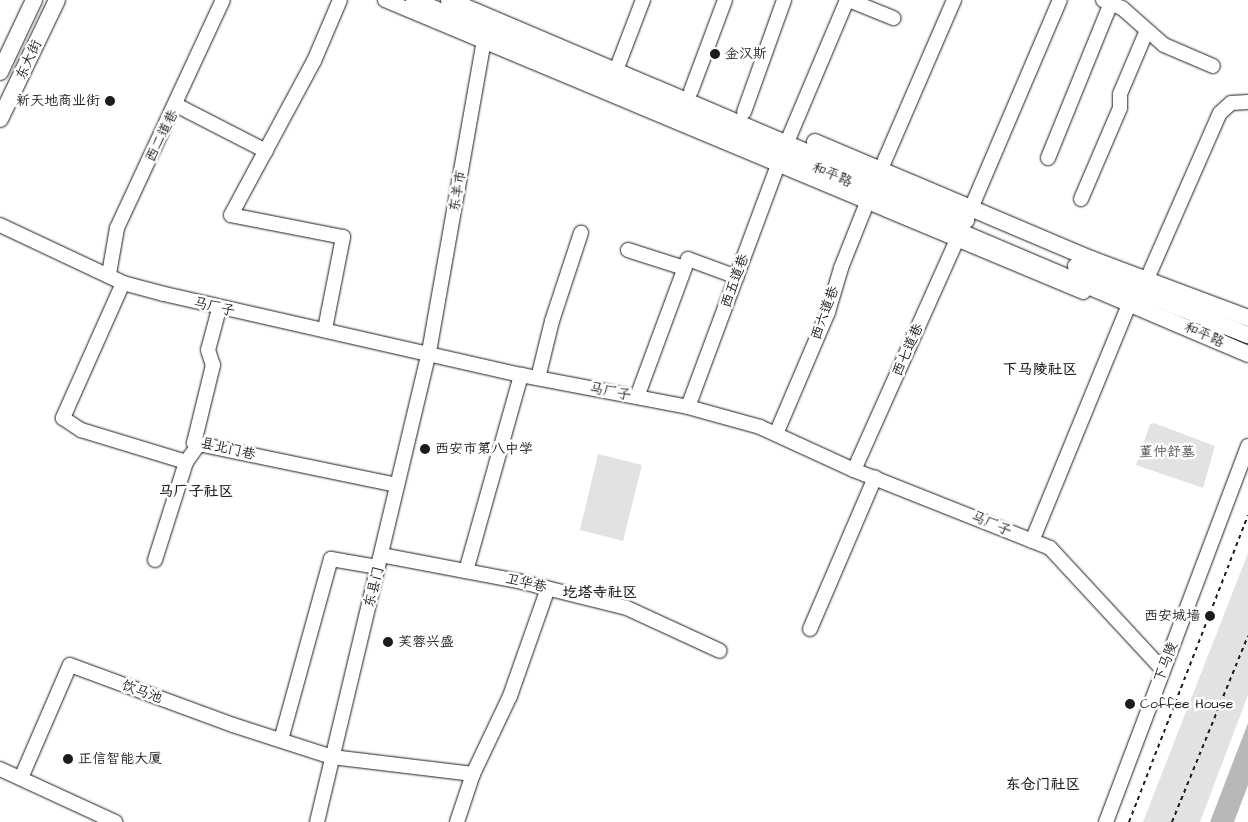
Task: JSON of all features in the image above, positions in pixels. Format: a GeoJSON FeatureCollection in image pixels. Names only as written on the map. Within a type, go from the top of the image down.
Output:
{"type":"FeatureCollection","features":[{"type":"Feature","properties":{"kind":"main road","name":"东大街"},"geometry":{"type":"LineString","coordinates":[[0,72],[34,0]]}},
{"type":"Feature","properties":{"kind":"main road","name":"东大街"},"geometry":{"type":"LineString","coordinates":[[0,119],[57,0]]}},
{"type":"Feature","properties":{"kind":"main road","name":"和平路"},"geometry":{"type":"LineString","coordinates":[[414,0],[485,36],[616,71]]}},
{"type":"Feature","properties":{"kind":"main road","name":"和平路"},"geometry":{"type":"LineString","coordinates":[[449,0],[616,71],[784,148],[964,225],[1248,335]]}},
{"type":"Feature","properties":{"kind":"main road"},"geometry":{"type":"LineString","coordinates":[[478,0],[616,71],[691,91],[744,112],[784,148],[964,225],[1091,259],[1248,318]]}},
{"type":"Feature","properties":{"kind":"main road","name":"和平路"},"geometry":{"type":"LineString","coordinates":[[964,225],[1128,306],[1146,309],[1248,354]]}},
{"type":"Feature","properties":{"kind":"street","name":"西二道巷"},"geometry":{"type":"LineString","coordinates":[[109,274],[117,228],[224,0]]}},
{"type":"Feature","properties":{"kind":"street"},"geometry":{"type":"LineString","coordinates":[[324,329],[343,237],[231,215],[314,60],[340,0]]}},
{"type":"Feature","properties":{"kind":"street"},"geometry":{"type":"LineString","coordinates":[[385,0],[784,148]]}},
{"type":"Feature","properties":{"kind":"street"},"geometry":{"type":"LineString","coordinates":[[616,71],[643,0]]}},
{"type":"Feature","properties":{"kind":"street"},"geometry":{"type":"LineString","coordinates":[[691,91],[725,0]]}},
{"type":"Feature","properties":{"kind":"street"},"geometry":{"type":"LineString","coordinates":[[744,112],[784,0]]}},
{"type":"Feature","properties":{"kind":"street"},"geometry":{"type":"LineString","coordinates":[[848,0],[893,18]]}},
{"type":"Feature","properties":{"kind":"street","name":"西五道巷"},"geometry":{"type":"LineString","coordinates":[[688,407],[784,148],[848,0]]}},
{"type":"Feature","properties":{"kind":"street","name":"西六道巷"},"geometry":{"type":"LineString","coordinates":[[776,434],[828,312],[841,268],[874,186],[954,0]]}},
{"type":"Feature","properties":{"kind":"street","name":"西七道巷"},"geometry":{"type":"LineString","coordinates":[[854,470],[964,225],[1060,0]]}},
{"type":"Feature","properties":{"kind":"street"},"geometry":{"type":"LineString","coordinates":[[1048,158],[1115,3],[1164,45],[1213,66]]}},
{"type":"Feature","properties":{"kind":"street"},"geometry":{"type":"LineString","coordinates":[[1081,199],[1120,108],[1120,94],[1147,30]]}},
{"type":"Feature","properties":{"kind":"street","name":"东羊市"},"geometry":{"type":"LineString","coordinates":[[429,352],[485,36]]}},
{"type":"Feature","properties":{"kind":"street"},"geometry":{"type":"LineString","coordinates":[[1147,279],[1200,152],[1225,107],[1239,101],[1248,102]]}},
{"type":"Feature","properties":{"kind":"street"},"geometry":{"type":"LineString","coordinates":[[176,105],[266,150]]}},
{"type":"Feature","properties":{"kind":"street","name":"马厂子"},"geometry":{"type":"LineString","coordinates":[[0,225],[109,274],[123,283],[218,309],[324,329],[521,375],[688,407],[776,434],[854,470],[876,477],[1050,548],[1163,670]]}},
{"type":"Feature","properties":{"kind":"street"},"geometry":{"type":"LineString","coordinates":[[538,378],[552,321],[581,233]]}},
{"type":"Feature","properties":{"kind":"street"},"geometry":{"type":"LineString","coordinates":[[628,250],[737,277]]}},
{"type":"Feature","properties":{"kind":"street"},"geometry":{"type":"LineString","coordinates":[[637,397],[686,263]]}},
{"type":"Feature","properties":{"kind":"street"},"geometry":{"type":"LineString","coordinates":[[123,283],[63,418],[80,430],[186,462]]}},
{"type":"Feature","properties":{"kind":"street"},"geometry":{"type":"LineString","coordinates":[[1032,541],[1128,306]]}},
{"type":"Feature","properties":{"kind":"street","name":"县北门巷"},"geometry":{"type":"LineString","coordinates":[[218,309],[208,350],[213,365],[194,442],[397,486]]}},
{"type":"Feature","properties":{"kind":"street","name":"东县门"},"geometry":{"type":"LineString","coordinates":[[317,822],[429,352]]}},
{"type":"Feature","properties":{"kind":"street"},"geometry":{"type":"LineString","coordinates":[[466,571],[521,375]]}},
{"type":"Feature","properties":{"kind":"street"},"geometry":{"type":"LineString","coordinates":[[155,560],[186,462],[199,444]]}},
{"type":"Feature","properties":{"kind":"street","name":"下马陵"},"geometry":{"type":"LineString","coordinates":[[1106,822],[1248,446]]}},
{"type":"Feature","properties":{"kind":"street"},"geometry":{"type":"LineString","coordinates":[[810,628],[876,477]]}},
{"type":"Feature","properties":{"kind":"street","name":"卫华巷"},"geometry":{"type":"LineString","coordinates":[[281,740],[331,558],[380,561],[466,571],[548,588],[627,608],[720,651]]}},
{"type":"Feature","properties":{"kind":"street"},"geometry":{"type":"LineString","coordinates":[[458,822],[473,774],[510,696],[548,588]]}},
{"type":"Feature","properties":{"kind":"street","name":"饮马池"},"geometry":{"type":"LineString","coordinates":[[21,778],[70,665],[332,757],[473,774]]}},
{"type":"Feature","properties":{"kind":"street"},"geometry":{"type":"LineString","coordinates":[[0,769],[115,822]]}},
{"type":"Feature","properties":{"kind":"path"},"geometry":{"type":"LineString","coordinates":[[1129,822],[1248,515]]}},
{"type":"Feature","properties":{"kind":"path"},"geometry":{"type":"LineString","coordinates":[[1172,822],[1248,636]]}},
{"type":"Feature","properties":{"kind":"green space","name":"董仲舒墓"},"geometry":{"type":"Polygon","coordinates":[[[1154,423],[1215,446],[1203,488],[1136,465],[1150,424],[1154,423]]]}},
{"type":"Feature","properties":{"kind":"green space"},"geometry":{"type":"Polygon","coordinates":[[[598,454],[642,465],[623,541],[580,530],[598,454]]]}},
{"type":"Feature","properties":{"kind":"green space"},"geometry":{"type":"Polygon","coordinates":[[[1248,553],[1248,695],[1200,822],[1143,822],[1248,553]]]}},
{"type":"Feature","properties":{"kind":"shaded area"},"geometry":{"type":"Polygon","coordinates":[[[1248,723],[1248,785],[1234,822],[1210,822],[1248,723]]]}},
{"type":"Feature","properties":{"kind":"place","name":"金汉斯"},"geometry":{"type":"Point","coordinates":[715,54]}},
{"type":"Feature","properties":{"kind":"place","name":"新天地商业街"},"geometry":{"type":"Point","coordinates":[110,101]}},
{"type":"Feature","properties":{"kind":"place","name":"西安市第八中学"},"geometry":{"type":"Point","coordinates":[425,449]}},
{"type":"Feature","properties":{"kind":"place","name":"西安城墙"},"geometry":{"type":"Point","coordinates":[1210,616]}},
{"type":"Feature","properties":{"kind":"place","name":"芙蓉兴盛"},"geometry":{"type":"Point","coordinates":[388,642]}},
{"type":"Feature","properties":{"kind":"place","name":"Coffee House"},"geometry":{"type":"Point","coordinates":[1130,704]}},
{"type":"Feature","properties":{"kind":"place","name":"正信智能大厦"},"geometry":{"type":"Point","coordinates":[68,759]}},
{"type":"Feature","properties":{"kind":"district","name":"下马陵社区"},"geometry":{"type":"Point","coordinates":[1040,370]}},
{"type":"Feature","properties":{"kind":"district","name":"马厂子社区"},"geometry":{"type":"Point","coordinates":[196,492]}},
{"type":"Feature","properties":{"kind":"district","name":"圪塔寺社区"},"geometry":{"type":"Point","coordinates":[600,593]}},
{"type":"Feature","properties":{"kind":"district","name":"东仓门社区"},"geometry":{"type":"Point","coordinates":[1043,785]}}]}
